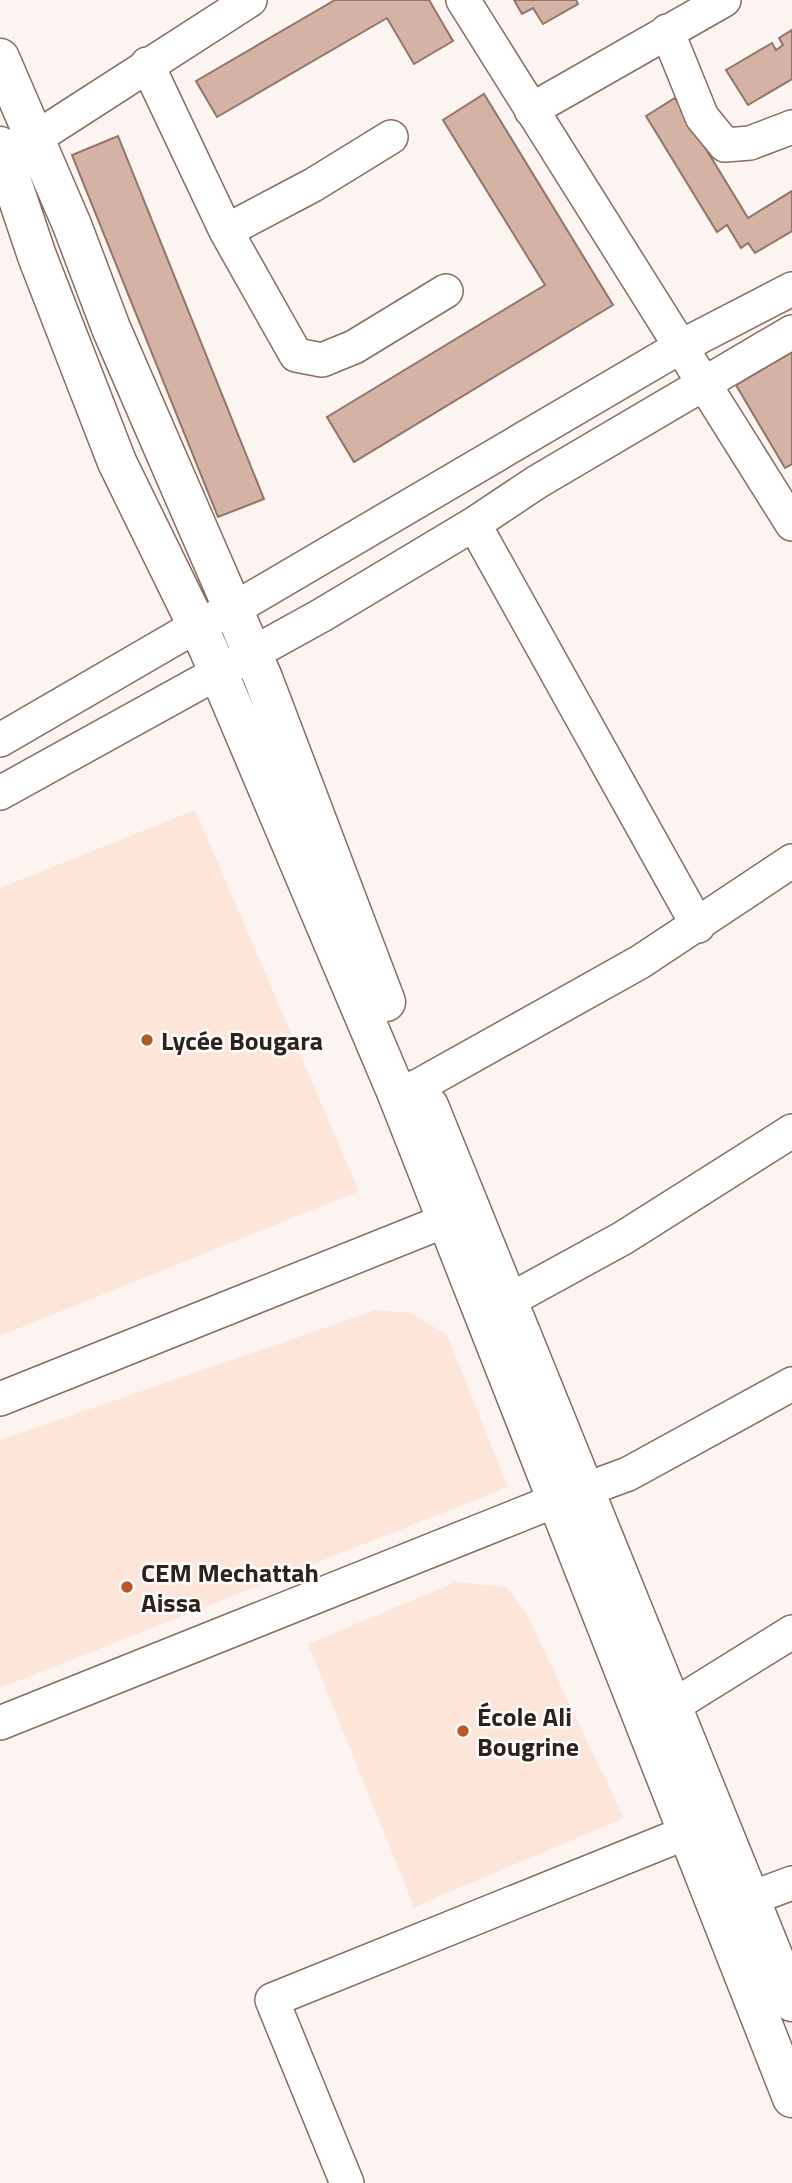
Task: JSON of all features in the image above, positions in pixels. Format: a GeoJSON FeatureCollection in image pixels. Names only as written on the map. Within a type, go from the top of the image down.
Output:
{"type":"FeatureCollection","features":[{"type":"Feature","properties":{"kind":"main road"},"geometry":{"type":"LineString","coordinates":[[0,58],[13,148],[37,256],[117,462],[198,625],[508,1301],[571,1494],[688,1832],[792,2002]]}},
{"type":"Feature","properties":{"kind":"main road"},"geometry":{"type":"LineString","coordinates":[[13,148],[111,328],[232,610],[253,652],[409,1090],[447,1220],[571,1494],[673,1706],[792,2098]]}},
{"type":"Feature","properties":{"kind":"street"},"geometry":{"type":"LineString","coordinates":[[13,148],[250,0]]}},
{"type":"Feature","properties":{"kind":"street"},"geometry":{"type":"LineString","coordinates":[[463,0],[791,521]]}},
{"type":"Feature","properties":{"kind":"street"},"geometry":{"type":"LineString","coordinates":[[531,110],[724,0]]}},
{"type":"Feature","properties":{"kind":"street"},"geometry":{"type":"LineString","coordinates":[[667,31],[702,117],[725,145],[750,144],[792,127]]}},
{"type":"Feature","properties":{"kind":"street"},"geometry":{"type":"LineString","coordinates":[[147,64],[226,231],[296,355],[322,360],[354,347],[446,291]]}},
{"type":"Feature","properties":{"kind":"street"},"geometry":{"type":"LineString","coordinates":[[226,231],[313,186],[391,137]]}},
{"type":"Feature","properties":{"kind":"street"},"geometry":{"type":"LineString","coordinates":[[0,740],[198,625],[232,610],[680,347],[792,289]]}},
{"type":"Feature","properties":{"kind":"street"},"geometry":{"type":"LineString","coordinates":[[0,793],[322,615],[474,524],[537,482],[705,386],[792,332]]}},
{"type":"Feature","properties":{"kind":"street"},"geometry":{"type":"LineString","coordinates":[[474,524],[698,926]]}},
{"type":"Feature","properties":{"kind":"street"},"geometry":{"type":"LineString","coordinates":[[409,1090],[698,926],[792,861]]}},
{"type":"Feature","properties":{"kind":"street"},"geometry":{"type":"LineString","coordinates":[[508,1301],[623,1238],[792,1131]]}},
{"type":"Feature","properties":{"kind":"street"},"geometry":{"type":"LineString","coordinates":[[0,1399],[447,1220]]}},
{"type":"Feature","properties":{"kind":"street"},"geometry":{"type":"LineString","coordinates":[[0,1723],[571,1494],[628,1475],[792,1384]]}},
{"type":"Feature","properties":{"kind":"street"},"geometry":{"type":"LineString","coordinates":[[673,1706],[792,1632]]}},
{"type":"Feature","properties":{"kind":"street"},"geometry":{"type":"LineString","coordinates":[[347,2183],[272,2000],[688,1832]]}},
{"type":"Feature","properties":{"kind":"street"},"geometry":{"type":"LineString","coordinates":[[734,1905],[792,1883]]}},
{"type":"Feature","properties":{"kind":"shaded area","name":"Lycée Bougara"},"geometry":{"type":"Polygon","coordinates":[[[195,810],[359,1191],[0,1336],[0,888],[195,810]]]}},
{"type":"Feature","properties":{"kind":"shaded area","name":"CEM Mechattah Aissa"},"geometry":{"type":"Polygon","coordinates":[[[376,1310],[411,1313],[447,1335],[508,1487],[0,1688],[0,1440],[376,1310]]]}},
{"type":"Feature","properties":{"kind":"shaded area","name":"École Ali Bougrine"},"geometry":{"type":"Polygon","coordinates":[[[456,1582],[507,1587],[526,1613],[624,1818],[414,1907],[308,1644],[456,1582]]]}},
{"type":"Feature","properties":{"kind":"building"},"geometry":{"type":"Polygon","coordinates":[[[335,0],[429,0],[453,41],[414,64],[387,18],[217,117],[196,81],[335,0]]]}},
{"type":"Feature","properties":{"kind":"building"},"geometry":{"type":"Polygon","coordinates":[[[514,0],[576,0],[578,4],[543,24],[533,8],[522,14],[514,0]]]}},
{"type":"Feature","properties":{"kind":"building"},"geometry":{"type":"Polygon","coordinates":[[[792,30],[792,79],[748,105],[726,70],[772,43],[776,50],[783,45],[779,38],[792,30]]]}},
{"type":"Feature","properties":{"kind":"building"},"geometry":{"type":"Polygon","coordinates":[[[484,94],[613,305],[354,462],[327,417],[545,285],[443,120],[484,94]]]}},
{"type":"Feature","properties":{"kind":"building"},"geometry":{"type":"Polygon","coordinates":[[[675,98],[748,218],[792,191],[792,231],[755,253],[748,243],[741,248],[727,225],[717,232],[646,116],[675,98]]]}},
{"type":"Feature","properties":{"kind":"building"},"geometry":{"type":"Polygon","coordinates":[[[118,136],[264,499],[218,517],[72,155],[118,136]]]}},
{"type":"Feature","properties":{"kind":"building"},"geometry":{"type":"Polygon","coordinates":[[[792,352],[792,464],[785,468],[736,385],[792,352]]]}},
{"type":"Feature","properties":{"kind":"place","name":"Lycée Bougara"},"geometry":{"type":"Point","coordinates":[147,1040]}},
{"type":"Feature","properties":{"kind":"place","name":"CEM Mechattah Aissa"},"geometry":{"type":"Point","coordinates":[127,1587]}},
{"type":"Feature","properties":{"kind":"place","name":"École Ali Bougrine"},"geometry":{"type":"Point","coordinates":[463,1731]}}]}
